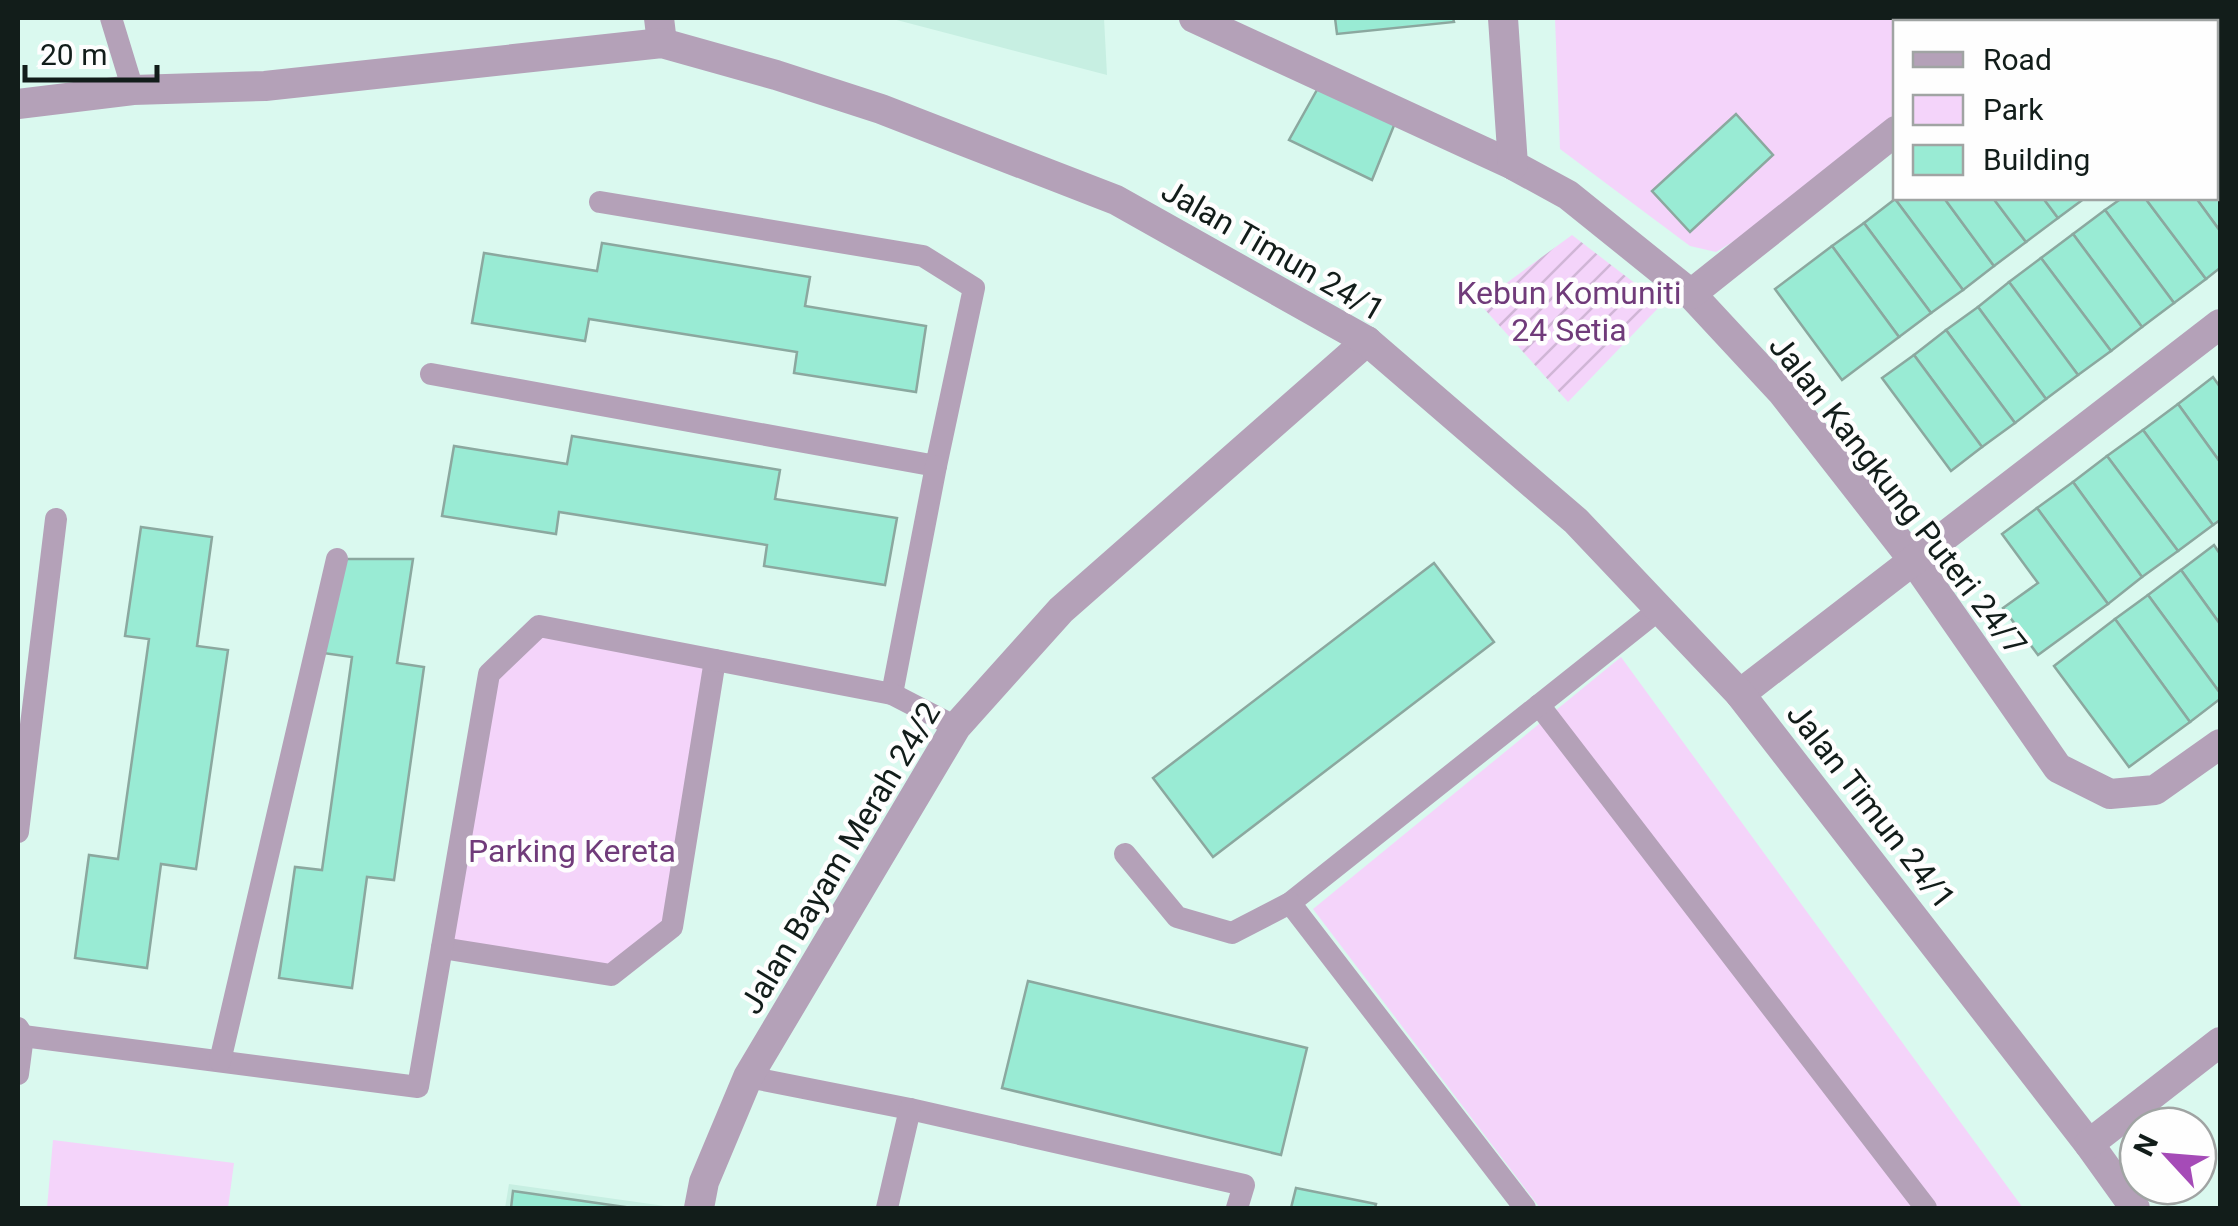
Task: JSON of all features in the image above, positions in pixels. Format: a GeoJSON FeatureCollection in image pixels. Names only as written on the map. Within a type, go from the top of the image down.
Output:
{"type":"FeatureCollection","features":[{"type":"Feature","properties":{"kind":"street","name":"Jalan Kangkung Puteri 24/7"},"geometry":{"type":"LineString","coordinates":[[1194,18],[1513,165],[1568,195],[1691,294],[1782,392],[1914,562],[2058,768],[2110,794],[2155,790],[2220,744]]}},
{"type":"Feature","properties":{"kind":"street"},"geometry":{"type":"LineString","coordinates":[[1503,18],[1513,165]]}},
{"type":"Feature","properties":{"kind":"street","name":"Jalan Timun 24/1"},"geometry":{"type":"LineString","coordinates":[[18,104],[133,90],[265,86],[661,30],[1116,200],[1367,342],[1576,521],[1740,694],[2135,1208]]}},
{"type":"Feature","properties":{"kind":"street"},"geometry":{"type":"LineString","coordinates":[[1691,294],[1893,133]]}},
{"type":"Feature","properties":{"kind":"street"},"geometry":{"type":"LineString","coordinates":[[1740,694],[2220,324]]}},
{"type":"Feature","properties":{"kind":"street","name":"Jalan Bayam Merah 24/2"},"geometry":{"type":"LineString","coordinates":[[699,1208],[704,1182],[748,1077],[956,727],[1061,610],[1367,342]]}},
{"type":"Feature","properties":{"kind":"street"},"geometry":{"type":"LineString","coordinates":[[2089,1144],[2220,1042]]}},
{"type":"Feature","properties":{"kind":"lane"},"geometry":{"type":"LineString","coordinates":[[110,18],[133,90]]}},
{"type":"Feature","properties":{"kind":"lane"},"geometry":{"type":"LineString","coordinates":[[600,202],[923,256],[974,288],[892,694]]}},
{"type":"Feature","properties":{"kind":"lane"},"geometry":{"type":"LineString","coordinates":[[431,374],[936,466]]}},
{"type":"Feature","properties":{"kind":"lane"},"geometry":{"type":"LineString","coordinates":[[18,832],[56,519]]}},
{"type":"Feature","properties":{"kind":"lane"},"geometry":{"type":"LineString","coordinates":[[220,1061],[337,558]]}},
{"type":"Feature","properties":{"kind":"lane"},"geometry":{"type":"LineString","coordinates":[[1125,854],[1177,916],[1232,933],[1290,904],[1661,608]]}},
{"type":"Feature","properties":{"kind":"lane"},"geometry":{"type":"LineString","coordinates":[[18,1074],[20,1032],[418,1087],[489,674],[539,626],[892,694],[956,727]]}},
{"type":"Feature","properties":{"kind":"lane"},"geometry":{"type":"LineString","coordinates":[[442,948],[611,975],[672,927],[715,660]]}},
{"type":"Feature","properties":{"kind":"lane"},"geometry":{"type":"LineString","coordinates":[[1539,705],[1926,1208]]}},
{"type":"Feature","properties":{"kind":"lane"},"geometry":{"type":"LineString","coordinates":[[1290,904],[1524,1208]]}},
{"type":"Feature","properties":{"kind":"lane"},"geometry":{"type":"LineString","coordinates":[[748,1077],[910,1108],[1244,1185],[1237,1208]]}},
{"type":"Feature","properties":{"kind":"lane"},"geometry":{"type":"LineString","coordinates":[[887,1208],[910,1108]]}},
{"type":"Feature","properties":{"kind":"shaded area"},"geometry":{"type":"Polygon","coordinates":[[[889,18],[1104,18],[1107,75],[889,18]]]}},
{"type":"Feature","properties":{"kind":"shaded area"},"geometry":{"type":"Polygon","coordinates":[[[509,1184],[679,1208],[505,1208],[509,1184]]]}},
{"type":"Feature","properties":{"kind":"green space"},"geometry":{"type":"Polygon","coordinates":[[[1555,18],[2017,18],[1893,20],[1893,116],[1716,252],[1690,246],[1560,149],[1555,18]]]}},
{"type":"Feature","properties":{"kind":"green space","name":"Kebun Komuniti 24 Setia"},"geometry":{"type":"Polygon","coordinates":[[[1572,235],[1662,304],[1568,402],[1479,303],[1572,235]]]}},
{"type":"Feature","properties":{"kind":"green space","name":"Parking Kereta"},"geometry":{"type":"Polygon","coordinates":[[[539,626],[715,660],[672,927],[611,975],[442,948],[489,674],[539,626]]]}},
{"type":"Feature","properties":{"kind":"green space"},"geometry":{"type":"Polygon","coordinates":[[[1621,657],[2023,1208],[1540,1208],[1313,909],[1621,657]]]}},
{"type":"Feature","properties":{"kind":"green space"},"geometry":{"type":"Polygon","coordinates":[[[53,1140],[234,1163],[228,1208],[47,1208],[53,1140]]]}},
{"type":"Feature","properties":{"kind":"building"},"geometry":{"type":"Polygon","coordinates":[[[1335,18],[1453,18],[1454,22],[1337,34],[1335,18]]]}},
{"type":"Feature","properties":{"kind":"building"},"geometry":{"type":"Polygon","coordinates":[[[2156,18],[2207,20],[2158,20],[2156,18]]]}},
{"type":"Feature","properties":{"kind":"building"},"geometry":{"type":"Polygon","coordinates":[[[2218,34],[2220,38],[2218,97],[2218,34]]]}},
{"type":"Feature","properties":{"kind":"building"},"geometry":{"type":"Polygon","coordinates":[[[1318,88],[1395,123],[1372,180],[1289,140],[1318,88]]]}},
{"type":"Feature","properties":{"kind":"building"},"geometry":{"type":"Polygon","coordinates":[[[1736,114],[1773,155],[1690,232],[1652,191],[1736,114]]]}},
{"type":"Feature","properties":{"kind":"building"},"geometry":{"type":"Polygon","coordinates":[[[2220,123],[2220,165],[2218,162],[2220,123]]]}},
{"type":"Feature","properties":{"kind":"building"},"geometry":{"type":"Polygon","coordinates":[[[2218,162],[2220,165],[2220,231],[2197,200],[2218,200],[2218,162]]]}},
{"type":"Feature","properties":{"kind":"building"},"geometry":{"type":"Polygon","coordinates":[[[1896,200],[1945,200],[1994,266],[1963,290],[1896,200]]]}},
{"type":"Feature","properties":{"kind":"building"},"geometry":{"type":"Polygon","coordinates":[[[1896,200],[1963,290],[1931,313],[1864,223],[1896,200]]]}},
{"type":"Feature","properties":{"kind":"building"},"geometry":{"type":"Polygon","coordinates":[[[1945,200],[1994,200],[2026,242],[1994,266],[1945,200]]]}},
{"type":"Feature","properties":{"kind":"building"},"geometry":{"type":"Polygon","coordinates":[[[1994,200],[2044,200],[2058,218],[2026,242],[1994,200]]]}},
{"type":"Feature","properties":{"kind":"building"},"geometry":{"type":"Polygon","coordinates":[[[2044,200],[2082,200],[2058,218],[2044,200]]]}},
{"type":"Feature","properties":{"kind":"building"},"geometry":{"type":"Polygon","coordinates":[[[2119,200],[2147,200],[2206,279],[2174,303],[2105,210],[2119,200]]]}},
{"type":"Feature","properties":{"kind":"building"},"geometry":{"type":"Polygon","coordinates":[[[2147,200],[2197,200],[2220,231],[2220,268],[2206,279],[2147,200]]]}},
{"type":"Feature","properties":{"kind":"building"},"geometry":{"type":"Polygon","coordinates":[[[2105,210],[2174,303],[2142,327],[2073,234],[2105,210]]]}},
{"type":"Feature","properties":{"kind":"building"},"geometry":{"type":"Polygon","coordinates":[[[1864,223],[1931,313],[1899,337],[1832,246],[1864,223]]]}},
{"type":"Feature","properties":{"kind":"building"},"geometry":{"type":"Polygon","coordinates":[[[2073,234],[2142,327],[2111,351],[2041,258],[2073,234]]]}},
{"type":"Feature","properties":{"kind":"building"},"geometry":{"type":"Polygon","coordinates":[[[602,243],[810,277],[805,306],[926,326],[916,392],[794,373],[797,352],[589,319],[585,341],[472,323],[484,253],[597,271],[602,243]]]}},
{"type":"Feature","properties":{"kind":"building"},"geometry":{"type":"Polygon","coordinates":[[[1832,246],[1899,337],[1842,380],[1775,289],[1832,246]]]}},
{"type":"Feature","properties":{"kind":"building"},"geometry":{"type":"Polygon","coordinates":[[[2041,258],[2111,351],[2078,375],[2009,282],[2041,258]]]}},
{"type":"Feature","properties":{"kind":"building"},"geometry":{"type":"Polygon","coordinates":[[[2009,282],[2078,375],[2046,399],[1978,307],[2009,282]]]}},
{"type":"Feature","properties":{"kind":"building"},"geometry":{"type":"Polygon","coordinates":[[[1978,307],[2046,399],[2015,423],[1946,330],[1978,307]]]}},
{"type":"Feature","properties":{"kind":"building"},"geometry":{"type":"Polygon","coordinates":[[[1946,330],[2015,423],[1982,447],[1914,355],[1946,330]]]}},
{"type":"Feature","properties":{"kind":"building"},"geometry":{"type":"Polygon","coordinates":[[[1914,355],[1982,447],[1951,471],[1882,378],[1914,355]]]}},
{"type":"Feature","properties":{"kind":"building"},"geometry":{"type":"Polygon","coordinates":[[[2213,377],[2220,387],[2220,462],[2178,404],[2213,377]]]}},
{"type":"Feature","properties":{"kind":"building"},"geometry":{"type":"Polygon","coordinates":[[[2178,404],[2220,462],[2220,520],[2213,525],[2143,430],[2178,404]]]}},
{"type":"Feature","properties":{"kind":"building"},"geometry":{"type":"Polygon","coordinates":[[[2143,430],[2213,525],[2178,551],[2107,456],[2143,430]]]}},
{"type":"Feature","properties":{"kind":"building"},"geometry":{"type":"Polygon","coordinates":[[[572,436],[780,470],[775,499],[897,518],[885,585],[764,566],[767,545],[559,512],[556,534],[442,516],[454,446],[567,464],[572,436]]]}},
{"type":"Feature","properties":{"kind":"building"},"geometry":{"type":"Polygon","coordinates":[[[2107,456],[2178,551],[2142,577],[2073,482],[2107,456]]]}},
{"type":"Feature","properties":{"kind":"building"},"geometry":{"type":"Polygon","coordinates":[[[2073,482],[2142,577],[2108,604],[2037,508],[2073,482]]]}},
{"type":"Feature","properties":{"kind":"building"},"geometry":{"type":"Polygon","coordinates":[[[2037,508],[2108,604],[2038,655],[2003,608],[2038,583],[2002,534],[2037,508]]]}},
{"type":"Feature","properties":{"kind":"building"},"geometry":{"type":"Polygon","coordinates":[[[141,527],[212,537],[197,646],[228,650],[196,869],[161,864],[147,968],[75,958],[89,855],[118,859],[149,639],[125,636],[141,527]]]}},
{"type":"Feature","properties":{"kind":"building"},"geometry":{"type":"Polygon","coordinates":[[[2214,545],[2220,554],[2220,624],[2181,570],[2214,545]]]}},
{"type":"Feature","properties":{"kind":"building"},"geometry":{"type":"Polygon","coordinates":[[[337,559],[413,559],[397,663],[424,667],[394,880],[367,877],[352,988],[279,978],[295,867],[322,870],[352,657],[323,653],[337,559]]]}},
{"type":"Feature","properties":{"kind":"building"},"geometry":{"type":"Polygon","coordinates":[[[1434,563],[1494,642],[1213,857],[1153,778],[1434,563]]]}},
{"type":"Feature","properties":{"kind":"building"},"geometry":{"type":"Polygon","coordinates":[[[2181,570],[2220,624],[2220,693],[2148,595],[2181,570]]]}},
{"type":"Feature","properties":{"kind":"building"},"geometry":{"type":"Polygon","coordinates":[[[2148,595],[2220,693],[2220,699],[2190,722],[2115,619],[2148,595]]]}},
{"type":"Feature","properties":{"kind":"building"},"geometry":{"type":"Polygon","coordinates":[[[2115,619],[2190,722],[2129,767],[2054,666],[2115,619]]]}},
{"type":"Feature","properties":{"kind":"building"},"geometry":{"type":"Polygon","coordinates":[[[1028,981],[1307,1048],[1281,1155],[1002,1088],[1028,981]]]}},
{"type":"Feature","properties":{"kind":"building"},"geometry":{"type":"Polygon","coordinates":[[[1296,1188],[1376,1204],[1375,1208],[1291,1208],[1296,1188]]]}},
{"type":"Feature","properties":{"kind":"building"},"geometry":{"type":"Polygon","coordinates":[[[513,1191],[632,1208],[511,1208],[513,1191]]]}}]}
